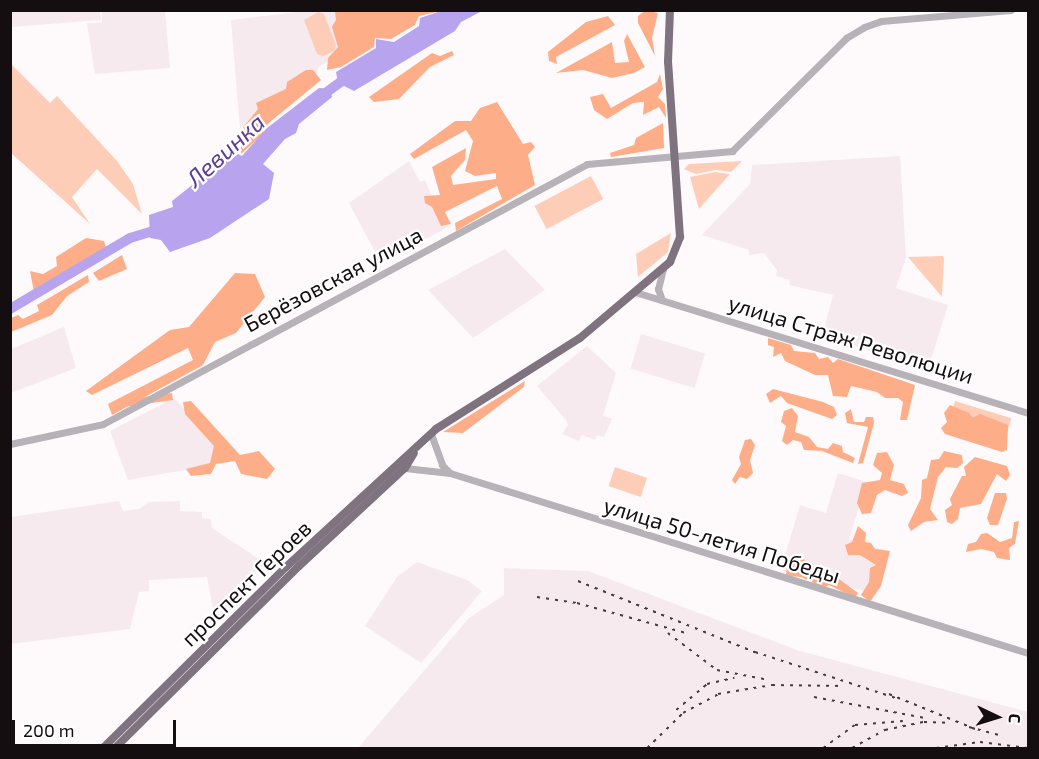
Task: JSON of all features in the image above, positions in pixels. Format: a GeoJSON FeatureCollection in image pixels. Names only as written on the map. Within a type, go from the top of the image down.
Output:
{"type":"FeatureCollection","features":[{"type":"Feature","properties":{"kind":"main road","name":"проспект Героев"},"geometry":{"type":"LineString","coordinates":[[103,748],[286,567],[431,434],[462,410],[574,343],[663,269],[676,253],[680,237],[668,62],[670,10]]}},
{"type":"Feature","properties":{"kind":"main road","name":"проспект Героев"},"geometry":{"type":"LineString","coordinates":[[115,748],[299,566],[405,468],[417,447]]}},
{"type":"Feature","properties":{"kind":"street","name":"Берёзовская улица"},"geometry":{"type":"LineString","coordinates":[[10,444],[103,424],[577,169],[608,160],[732,151],[846,38],[864,27],[881,21],[1011,10]]}},
{"type":"Feature","properties":{"kind":"street"},"geometry":{"type":"LineString","coordinates":[[662,300],[658,289],[663,269]]}},
{"type":"Feature","properties":{"kind":"street","name":"улица Страж Революции"},"geometry":{"type":"LineString","coordinates":[[635,292],[1029,412]]}},
{"type":"Feature","properties":{"kind":"street"},"geometry":{"type":"LineString","coordinates":[[431,434],[437,456],[450,473]]}},
{"type":"Feature","properties":{"kind":"street","name":"улица 50-летия Победы"},"geometry":{"type":"LineString","coordinates":[[405,468],[450,473],[1029,653]]}},
{"type":"Feature","properties":{"kind":"shaded area"},"geometry":{"type":"Polygon","coordinates":[[[11,10],[100,11],[101,20],[11,27],[11,10]]]}},
{"type":"Feature","properties":{"kind":"shaded area"},"geometry":{"type":"Polygon","coordinates":[[[335,10],[441,11],[419,16],[415,25],[391,39],[375,38],[374,47],[341,67],[327,70],[328,58],[338,47],[332,27],[336,20],[335,10]]]}},
{"type":"Feature","properties":{"kind":"shaded area"},"geometry":{"type":"Polygon","coordinates":[[[444,10],[482,11],[461,22],[455,31],[354,91],[338,83],[336,72],[376,48],[376,39],[394,42],[419,26],[420,18],[444,10]]]}},
{"type":"Feature","properties":{"kind":"shaded area"},"geometry":{"type":"Polygon","coordinates":[[[646,10],[658,13],[652,38],[655,56],[638,23],[638,16],[646,10]]]}},
{"type":"Feature","properties":{"kind":"shaded area"},"geometry":{"type":"Polygon","coordinates":[[[102,11],[165,11],[170,68],[95,74],[87,23],[102,23],[102,11]]]}},
{"type":"Feature","properties":{"kind":"shaded area"},"geometry":{"type":"Polygon","coordinates":[[[305,11],[406,11],[319,67],[315,76],[240,129],[231,20],[305,11]]]}},
{"type":"Feature","properties":{"kind":"shaded area"},"geometry":{"type":"Polygon","coordinates":[[[318,12],[324,14],[336,45],[334,51],[323,56],[317,54],[304,20],[318,12]]]}},
{"type":"Feature","properties":{"kind":"shaded area"},"geometry":{"type":"Polygon","coordinates":[[[608,16],[615,25],[556,57],[557,64],[549,61],[548,52],[586,22],[608,16]]]}},
{"type":"Feature","properties":{"kind":"shaded area"},"geometry":{"type":"Polygon","coordinates":[[[627,34],[645,67],[634,73],[612,78],[583,70],[556,73],[612,42],[615,63],[629,62],[624,41],[627,34]]]}},
{"type":"Feature","properties":{"kind":"shaded area"},"geometry":{"type":"Polygon","coordinates":[[[452,51],[454,55],[430,67],[399,99],[374,102],[369,97],[432,53],[440,56],[452,51]]]}},
{"type":"Feature","properties":{"kind":"shaded area"},"geometry":{"type":"Polygon","coordinates":[[[11,64],[50,103],[57,96],[117,161],[133,184],[142,214],[97,169],[72,197],[90,224],[11,153],[11,64]]]}},
{"type":"Feature","properties":{"kind":"shaded area"},"geometry":{"type":"Polygon","coordinates":[[[306,70],[313,70],[321,80],[264,127],[263,134],[241,154],[241,130],[258,109],[256,103],[286,89],[287,82],[306,70]]]}},
{"type":"Feature","properties":{"kind":"shaded area"},"geometry":{"type":"Polygon","coordinates":[[[660,74],[663,89],[658,97],[665,104],[666,118],[659,107],[643,115],[644,102],[633,103],[607,119],[594,110],[590,97],[603,94],[611,108],[657,82],[660,74]]]}},
{"type":"Feature","properties":{"kind":"shaded area"},"geometry":{"type":"Polygon","coordinates":[[[319,88],[330,89],[332,97],[299,124],[296,133],[285,139],[263,164],[274,173],[269,199],[210,238],[170,252],[161,240],[150,238],[149,215],[173,207],[172,201],[234,152],[242,156],[267,128],[319,88]]]}},
{"type":"Feature","properties":{"kind":"shaded area"},"geometry":{"type":"Polygon","coordinates":[[[497,102],[523,144],[531,142],[535,147],[528,155],[535,185],[456,231],[455,223],[502,199],[497,186],[445,212],[451,224],[441,226],[432,207],[425,203],[424,196],[440,195],[432,167],[466,148],[465,160],[451,176],[453,185],[496,179],[496,173],[475,176],[465,171],[473,141],[466,130],[414,159],[410,154],[455,121],[471,121],[480,108],[497,102]]]}},
{"type":"Feature","properties":{"kind":"shaded area"},"geometry":{"type":"Polygon","coordinates":[[[663,123],[664,148],[611,157],[610,153],[634,145],[636,138],[663,123]]]}},
{"type":"Feature","properties":{"kind":"shaded area"},"geometry":{"type":"Polygon","coordinates":[[[900,156],[906,257],[896,288],[948,305],[928,369],[822,336],[833,295],[789,285],[790,280],[776,276],[777,270],[764,253],[749,255],[749,250],[702,235],[750,184],[752,165],[900,156]]]}},
{"type":"Feature","properties":{"kind":"shaded area"},"geometry":{"type":"Polygon","coordinates":[[[409,161],[420,182],[425,180],[446,228],[381,263],[349,203],[409,161]]]}},
{"type":"Feature","properties":{"kind":"shaded area"},"geometry":{"type":"Polygon","coordinates":[[[742,161],[731,172],[716,170],[696,174],[684,169],[689,164],[742,161]]]}},
{"type":"Feature","properties":{"kind":"shaded area"},"geometry":{"type":"Polygon","coordinates":[[[715,172],[730,174],[699,209],[690,177],[715,172]]]}},
{"type":"Feature","properties":{"kind":"shaded area"},"geometry":{"type":"Polygon","coordinates":[[[591,176],[603,199],[547,229],[534,206],[591,176]]]}},
{"type":"Feature","properties":{"kind":"shaded area"},"geometry":{"type":"Polygon","coordinates":[[[671,233],[668,252],[638,277],[636,254],[671,233]]]}},
{"type":"Feature","properties":{"kind":"shaded area"},"geometry":{"type":"Polygon","coordinates":[[[86,238],[104,241],[106,247],[34,292],[30,271],[43,274],[57,266],[56,257],[86,238]]]}},
{"type":"Feature","properties":{"kind":"shaded area"},"geometry":{"type":"Polygon","coordinates":[[[505,249],[545,290],[473,338],[428,290],[505,249]]]}},
{"type":"Feature","properties":{"kind":"shaded area"},"geometry":{"type":"Polygon","coordinates":[[[122,255],[127,269],[99,281],[93,273],[122,255]]]}},
{"type":"Feature","properties":{"kind":"shaded area"},"geometry":{"type":"Polygon","coordinates":[[[943,256],[944,259],[942,297],[908,257],[943,256]]]}},
{"type":"Feature","properties":{"kind":"shaded area"},"geometry":{"type":"Polygon","coordinates":[[[235,273],[255,274],[265,297],[236,333],[215,342],[203,365],[112,415],[108,404],[193,360],[188,348],[92,395],[86,391],[170,330],[189,327],[235,273]]]}},
{"type":"Feature","properties":{"kind":"shaded area"},"geometry":{"type":"Polygon","coordinates":[[[88,275],[89,282],[67,296],[52,315],[11,332],[11,318],[18,315],[23,319],[39,311],[37,305],[88,275]]]}},
{"type":"Feature","properties":{"kind":"shaded area"},"geometry":{"type":"Polygon","coordinates":[[[64,327],[76,368],[11,393],[11,349],[64,327]]]}},
{"type":"Feature","properties":{"kind":"shaded area"},"geometry":{"type":"Polygon","coordinates":[[[641,334],[705,354],[695,388],[630,368],[641,334]]]}},
{"type":"Feature","properties":{"kind":"shaded area"},"geometry":{"type":"Polygon","coordinates":[[[768,338],[791,345],[794,351],[815,353],[819,359],[828,357],[833,363],[838,359],[915,385],[907,420],[900,420],[903,402],[898,398],[885,398],[877,392],[851,386],[847,397],[833,396],[828,375],[815,375],[785,361],[781,353],[773,357],[774,347],[768,345],[768,338]]]}},
{"type":"Feature","properties":{"kind":"shaded area"},"geometry":{"type":"Polygon","coordinates":[[[587,346],[616,373],[603,416],[612,419],[604,437],[597,435],[595,440],[582,435],[579,441],[562,434],[568,425],[566,420],[537,386],[587,346]]]}},
{"type":"Feature","properties":{"kind":"shaded area"},"geometry":{"type":"Polygon","coordinates":[[[525,381],[524,387],[463,433],[443,432],[525,381]]]}},
{"type":"Feature","properties":{"kind":"shaded area"},"geometry":{"type":"Polygon","coordinates":[[[773,389],[823,402],[834,407],[837,415],[832,419],[787,403],[781,396],[770,403],[766,394],[773,389]]]}},
{"type":"Feature","properties":{"kind":"shaded area"},"geometry":{"type":"Polygon","coordinates":[[[172,393],[173,400],[115,408],[114,401],[172,393]]]}},
{"type":"Feature","properties":{"kind":"shaded area"},"geometry":{"type":"Polygon","coordinates":[[[174,398],[218,445],[213,465],[128,480],[110,431],[174,398]]]}},
{"type":"Feature","properties":{"kind":"shaded area"},"geometry":{"type":"Polygon","coordinates":[[[191,401],[240,455],[259,451],[275,469],[267,479],[241,474],[235,461],[216,464],[211,474],[191,476],[186,469],[210,463],[214,446],[185,414],[183,402],[191,401]]]}},
{"type":"Feature","properties":{"kind":"shaded area"},"geometry":{"type":"Polygon","coordinates":[[[955,401],[1011,418],[1001,451],[945,434],[955,401]]]}},
{"type":"Feature","properties":{"kind":"shaded area"},"geometry":{"type":"Polygon","coordinates":[[[950,405],[969,413],[973,418],[980,414],[1008,425],[1007,450],[1002,452],[945,434],[941,428],[947,422],[944,413],[950,405]]]}},
{"type":"Feature","properties":{"kind":"shaded area"},"geometry":{"type":"Polygon","coordinates":[[[792,408],[798,416],[795,432],[809,437],[817,447],[828,449],[833,443],[842,446],[843,452],[855,458],[853,463],[822,451],[804,450],[801,442],[793,440],[787,445],[782,441],[786,426],[781,422],[784,411],[792,408]]]}},
{"type":"Feature","properties":{"kind":"shaded area"},"geometry":{"type":"Polygon","coordinates":[[[851,409],[854,422],[864,422],[866,417],[873,417],[874,423],[863,463],[858,464],[868,427],[847,423],[845,413],[851,409]]]}},
{"type":"Feature","properties":{"kind":"shaded area"},"geometry":{"type":"Polygon","coordinates":[[[751,439],[755,445],[750,460],[753,473],[747,479],[740,477],[735,484],[732,480],[741,464],[739,457],[745,440],[751,439]]]}},
{"type":"Feature","properties":{"kind":"shaded area"},"geometry":{"type":"Polygon","coordinates":[[[944,451],[962,455],[963,463],[957,468],[946,467],[938,477],[930,509],[938,520],[924,522],[911,531],[908,525],[921,498],[922,480],[927,478],[931,460],[939,459],[944,451]]]}},
{"type":"Feature","properties":{"kind":"shaded area"},"geometry":{"type":"Polygon","coordinates":[[[887,452],[894,465],[890,480],[904,484],[908,493],[902,496],[885,490],[877,495],[871,513],[862,514],[857,503],[862,483],[880,480],[882,473],[873,465],[877,453],[887,452]]]}},
{"type":"Feature","properties":{"kind":"shaded area"},"geometry":{"type":"Polygon","coordinates":[[[975,457],[1007,466],[1010,475],[1006,481],[997,474],[981,504],[960,508],[958,519],[952,524],[947,522],[945,510],[952,505],[950,499],[962,476],[966,476],[964,467],[975,457]]]}},
{"type":"Feature","properties":{"kind":"shaded area"},"geometry":{"type":"Polygon","coordinates":[[[615,467],[647,478],[641,497],[608,486],[615,467]]]}},
{"type":"Feature","properties":{"kind":"shaded area"},"geometry":{"type":"Polygon","coordinates":[[[838,473],[867,482],[849,539],[887,551],[874,594],[782,566],[800,505],[826,513],[838,473]]]}},
{"type":"Feature","properties":{"kind":"shaded area"},"geometry":{"type":"Polygon","coordinates":[[[995,493],[1006,493],[1007,499],[998,525],[990,525],[987,518],[995,493]]]}},
{"type":"Feature","properties":{"kind":"shaded area"},"geometry":{"type":"Polygon","coordinates":[[[119,501],[123,511],[139,509],[149,502],[180,501],[180,511],[202,512],[202,518],[211,519],[212,528],[265,563],[214,615],[207,577],[149,580],[149,591],[139,592],[130,629],[11,644],[11,517],[119,501]]]}},
{"type":"Feature","properties":{"kind":"shaded area"},"geometry":{"type":"Polygon","coordinates":[[[1019,521],[1015,544],[1009,548],[1010,560],[997,558],[994,552],[981,549],[966,552],[968,544],[976,542],[981,534],[987,533],[1000,542],[1012,538],[1014,522],[1019,521]]]}},
{"type":"Feature","properties":{"kind":"shaded area"},"geometry":{"type":"Polygon","coordinates":[[[858,526],[866,533],[865,542],[871,543],[875,549],[890,551],[881,586],[870,602],[861,595],[869,582],[870,568],[876,565],[860,555],[848,555],[845,545],[852,542],[858,526]]]}},
{"type":"Feature","properties":{"kind":"shaded area"},"geometry":{"type":"Polygon","coordinates":[[[796,554],[812,565],[816,579],[829,583],[839,579],[858,593],[855,598],[829,585],[824,588],[801,577],[786,576],[787,563],[794,563],[796,554]]]}},
{"type":"Feature","properties":{"kind":"shaded area"},"geometry":{"type":"Polygon","coordinates":[[[417,562],[467,580],[482,591],[421,663],[365,626],[397,577],[417,562]]]}},
{"type":"Feature","properties":{"kind":"shaded area"},"geometry":{"type":"Polygon","coordinates":[[[504,568],[588,571],[800,651],[1028,712],[1028,748],[358,748],[469,618],[504,595],[504,568]]]}},
{"type":"Feature","properties":{"kind":"waterway","name":"Левинка"},"geometry":{"type":"LineString","coordinates":[[320,97],[349,76]]}},
{"type":"Feature","properties":{"kind":"waterway","name":"Левинка"},"geometry":{"type":"LineString","coordinates":[[10,309],[130,238],[160,229]]}},
{"type":"Feature","properties":{"kind":"railway"},"geometry":{"type":"LineString","coordinates":[[578,581],[755,652],[896,698]]}},
{"type":"Feature","properties":{"kind":"railway"},"geometry":{"type":"LineString","coordinates":[[537,597],[577,603],[686,633]]}},
{"type":"Feature","properties":{"kind":"railway"},"geometry":{"type":"LineString","coordinates":[[668,633],[717,670],[769,680]]}},
{"type":"Feature","properties":{"kind":"railway"},"geometry":{"type":"LineString","coordinates":[[676,710],[707,684],[734,678]]}},
{"type":"Feature","properties":{"kind":"railway"},"geometry":{"type":"LineString","coordinates":[[647,748],[683,713],[718,694],[772,685],[844,686]]}},
{"type":"Feature","properties":{"kind":"railway"},"geometry":{"type":"LineString","coordinates":[[889,694],[975,729]]}},
{"type":"Feature","properties":{"kind":"railway"},"geometry":{"type":"LineString","coordinates":[[814,697],[925,718]]}},
{"type":"Feature","properties":{"kind":"railway"},"geometry":{"type":"LineString","coordinates":[[823,748],[855,725],[903,721]]}},
{"type":"Feature","properties":{"kind":"railway"},"geometry":{"type":"LineString","coordinates":[[852,748],[885,730],[924,722],[949,723]]}},
{"type":"Feature","properties":{"kind":"railway"},"geometry":{"type":"LineString","coordinates":[[969,727],[998,735]]}},
{"type":"Feature","properties":{"kind":"railway"},"geometry":{"type":"LineString","coordinates":[[936,748],[980,742],[1028,748]]}}]}
